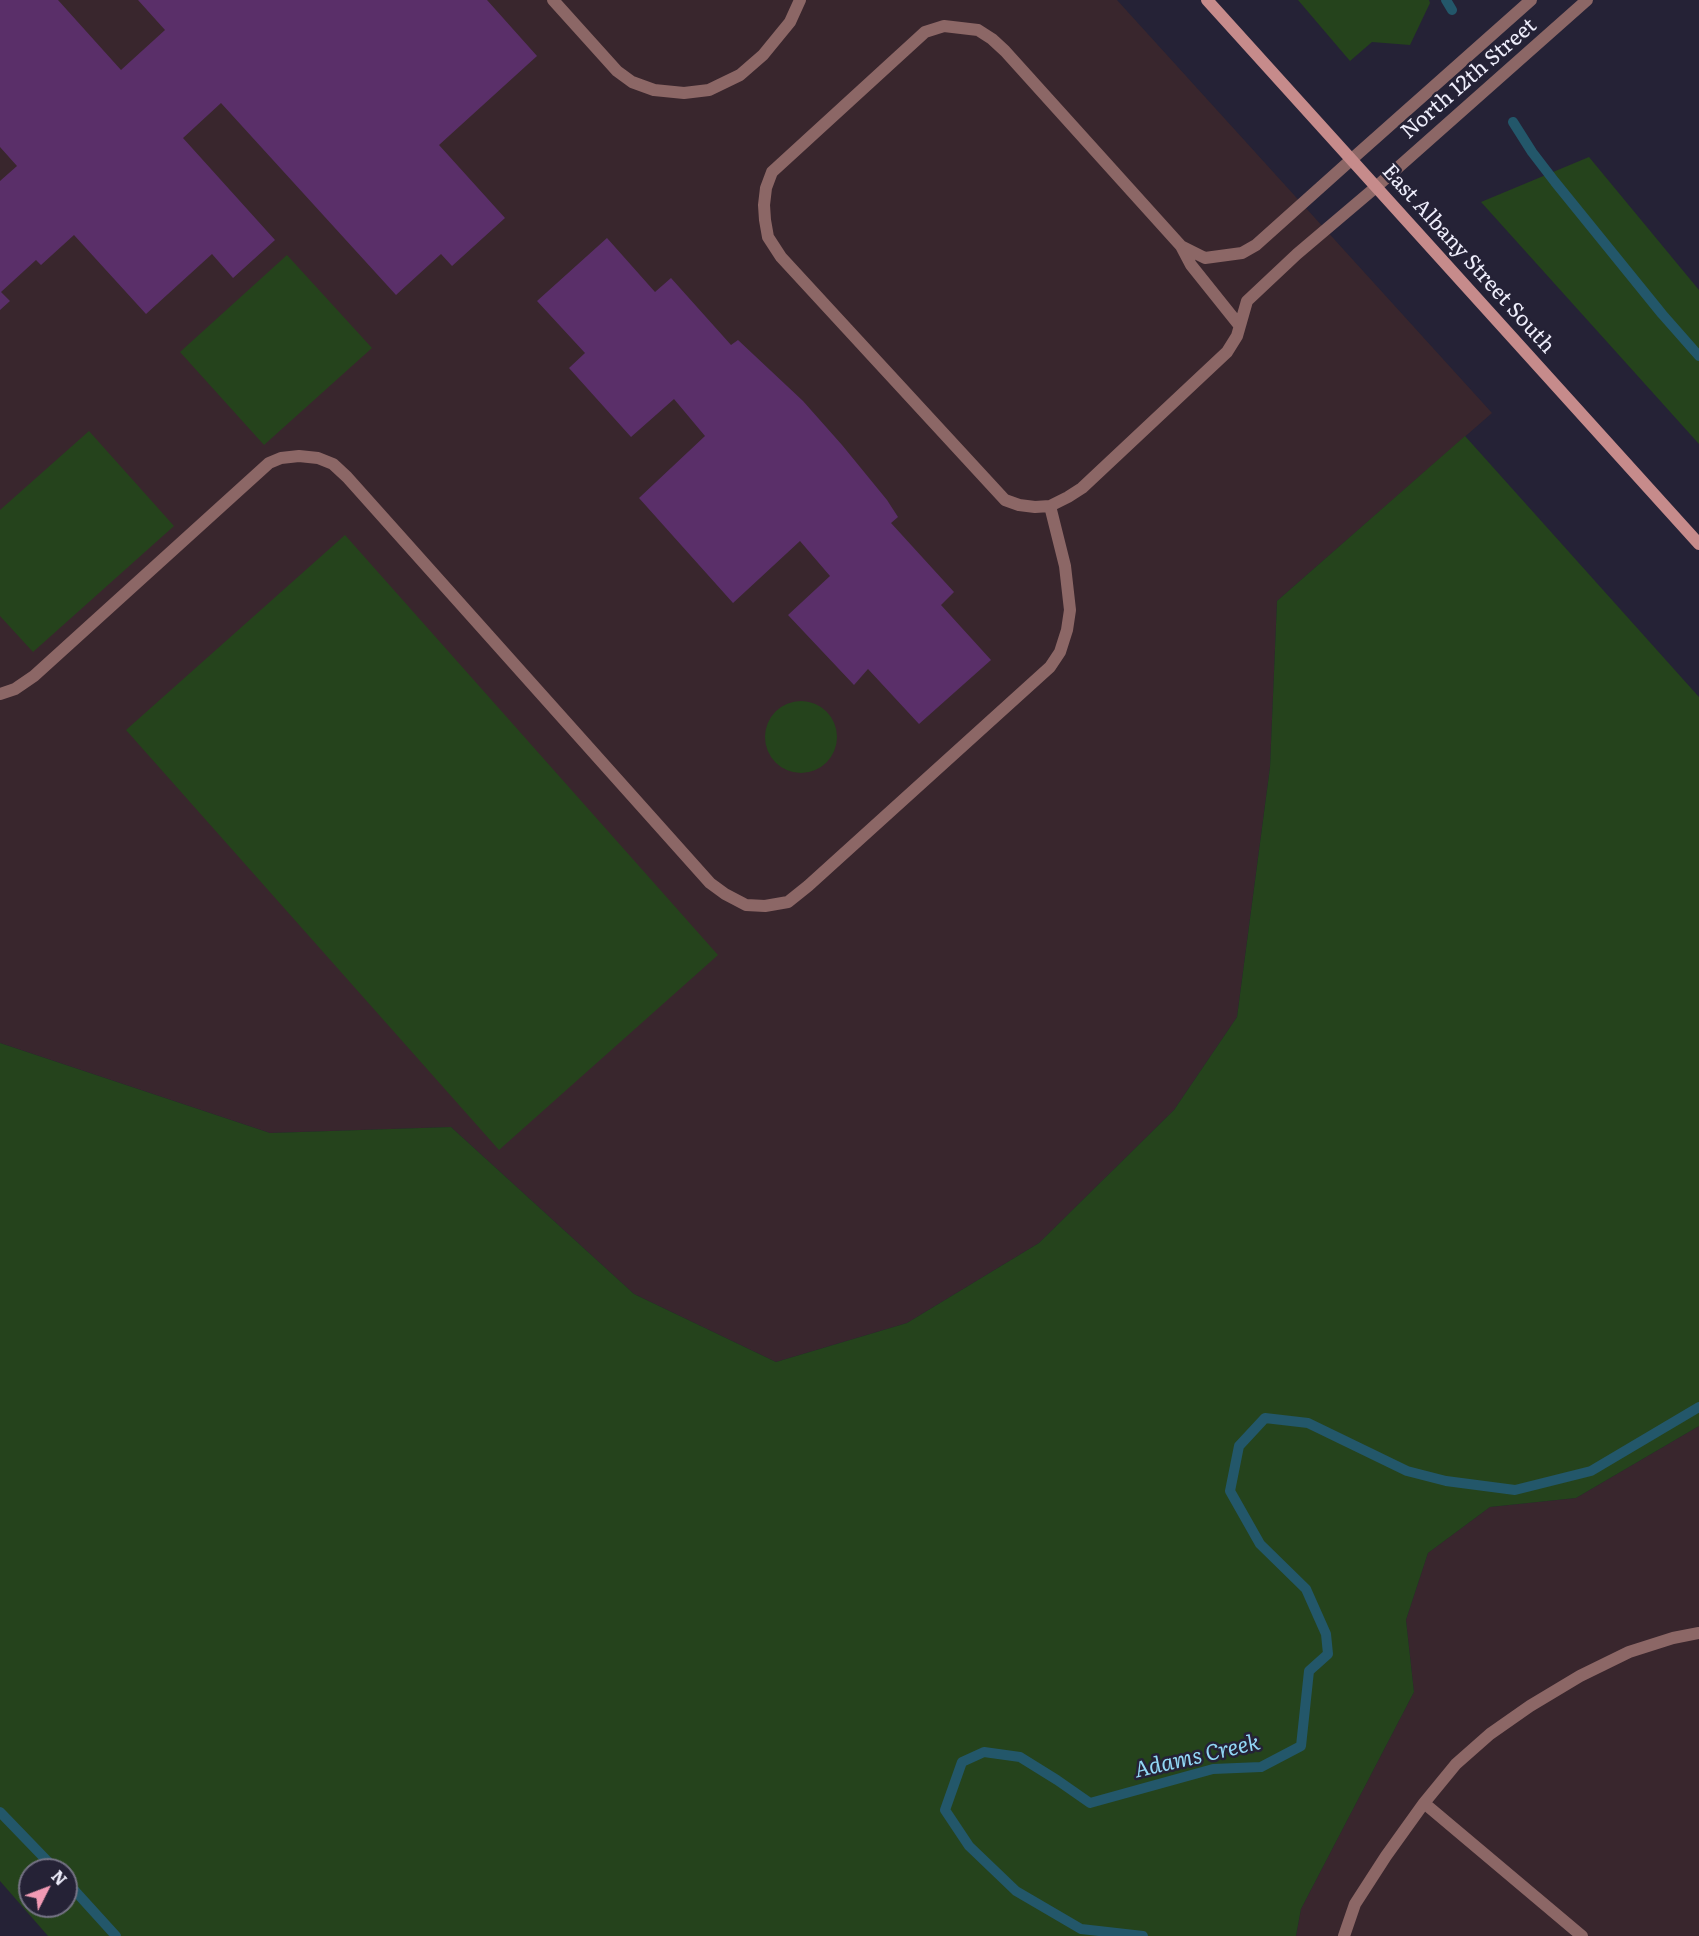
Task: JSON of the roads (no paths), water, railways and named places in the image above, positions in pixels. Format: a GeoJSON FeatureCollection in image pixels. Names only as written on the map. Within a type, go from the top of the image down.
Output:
{"type":"FeatureCollection","features":[{"type":"Feature","properties":{"kind":"street"},"geometry":{"type":"LineString","coordinates":[[553,0],[617,71],[632,82],[654,90],[684,93],[709,90],[740,75],[763,55],[790,22],[800,0]]}},
{"type":"Feature","properties":{"kind":"street","name":"East Albany Street South"},"geometry":{"type":"LineString","coordinates":[[1207,0],[1699,544]]}},
{"type":"Feature","properties":{"kind":"street","name":"North 12th Street"},"geometry":{"type":"LineString","coordinates":[[1181,246],[1205,258],[1242,253],[1256,245],[1531,0]]}},
{"type":"Feature","properties":{"kind":"street","name":"North 12th Street"},"geometry":{"type":"LineString","coordinates":[[1050,506],[1082,488],[1227,352],[1237,336],[1247,301],[1297,254],[1587,0]]}},
{"type":"Feature","properties":{"kind":"street"},"geometry":{"type":"LineString","coordinates":[[0,694],[15,689],[34,676],[269,463],[290,457],[318,459],[333,464],[347,477],[711,883],[725,894],[746,905],[765,906],[788,902],[1050,667],[1060,652],[1071,610],[1065,566],[1050,506],[1019,505],[1005,500],[781,257],[768,237],[765,220],[766,188],[772,172],[925,32],[944,26],[978,30],[1005,51],[1181,246],[1191,265],[1239,325]]}},
{"type":"Feature","properties":{"kind":"street"},"geometry":{"type":"LineString","coordinates":[[1344,1936],[1355,1904],[1424,1803],[1456,1764],[1490,1734],[1530,1706],[1580,1676],[1629,1652],[1673,1638],[1699,1633]]}},
{"type":"Feature","properties":{"kind":"street"},"geometry":{"type":"LineString","coordinates":[[1424,1803],[1582,1936]]}},
{"type":"Feature","properties":{"kind":"waterway"},"geometry":{"type":"LineString","coordinates":[[1446,0],[1452,10]]}},
{"type":"Feature","properties":{"kind":"waterway"},"geometry":{"type":"LineString","coordinates":[[1513,122],[1555,182],[1699,356]]}},
{"type":"Feature","properties":{"kind":"waterway","name":"Adams Creek"},"geometry":{"type":"LineString","coordinates":[[1143,1936],[1081,1929],[1016,1891],[969,1846],[945,1810],[962,1762],[984,1752],[1020,1757],[1090,1803],[1213,1769],[1261,1767],[1301,1746],[1309,1671],[1328,1654],[1326,1634],[1306,1589],[1260,1544],[1230,1491],[1239,1446],[1265,1418],[1308,1423],[1407,1471],[1446,1481],[1515,1490],[1591,1471],[1699,1407]]}},
{"type":"Feature","properties":{"kind":"waterway"},"geometry":{"type":"LineString","coordinates":[[0,1812],[44,1858]]}},
{"type":"Feature","properties":{"kind":"waterway"},"geometry":{"type":"LineString","coordinates":[[78,1894],[116,1936]]}}]}
